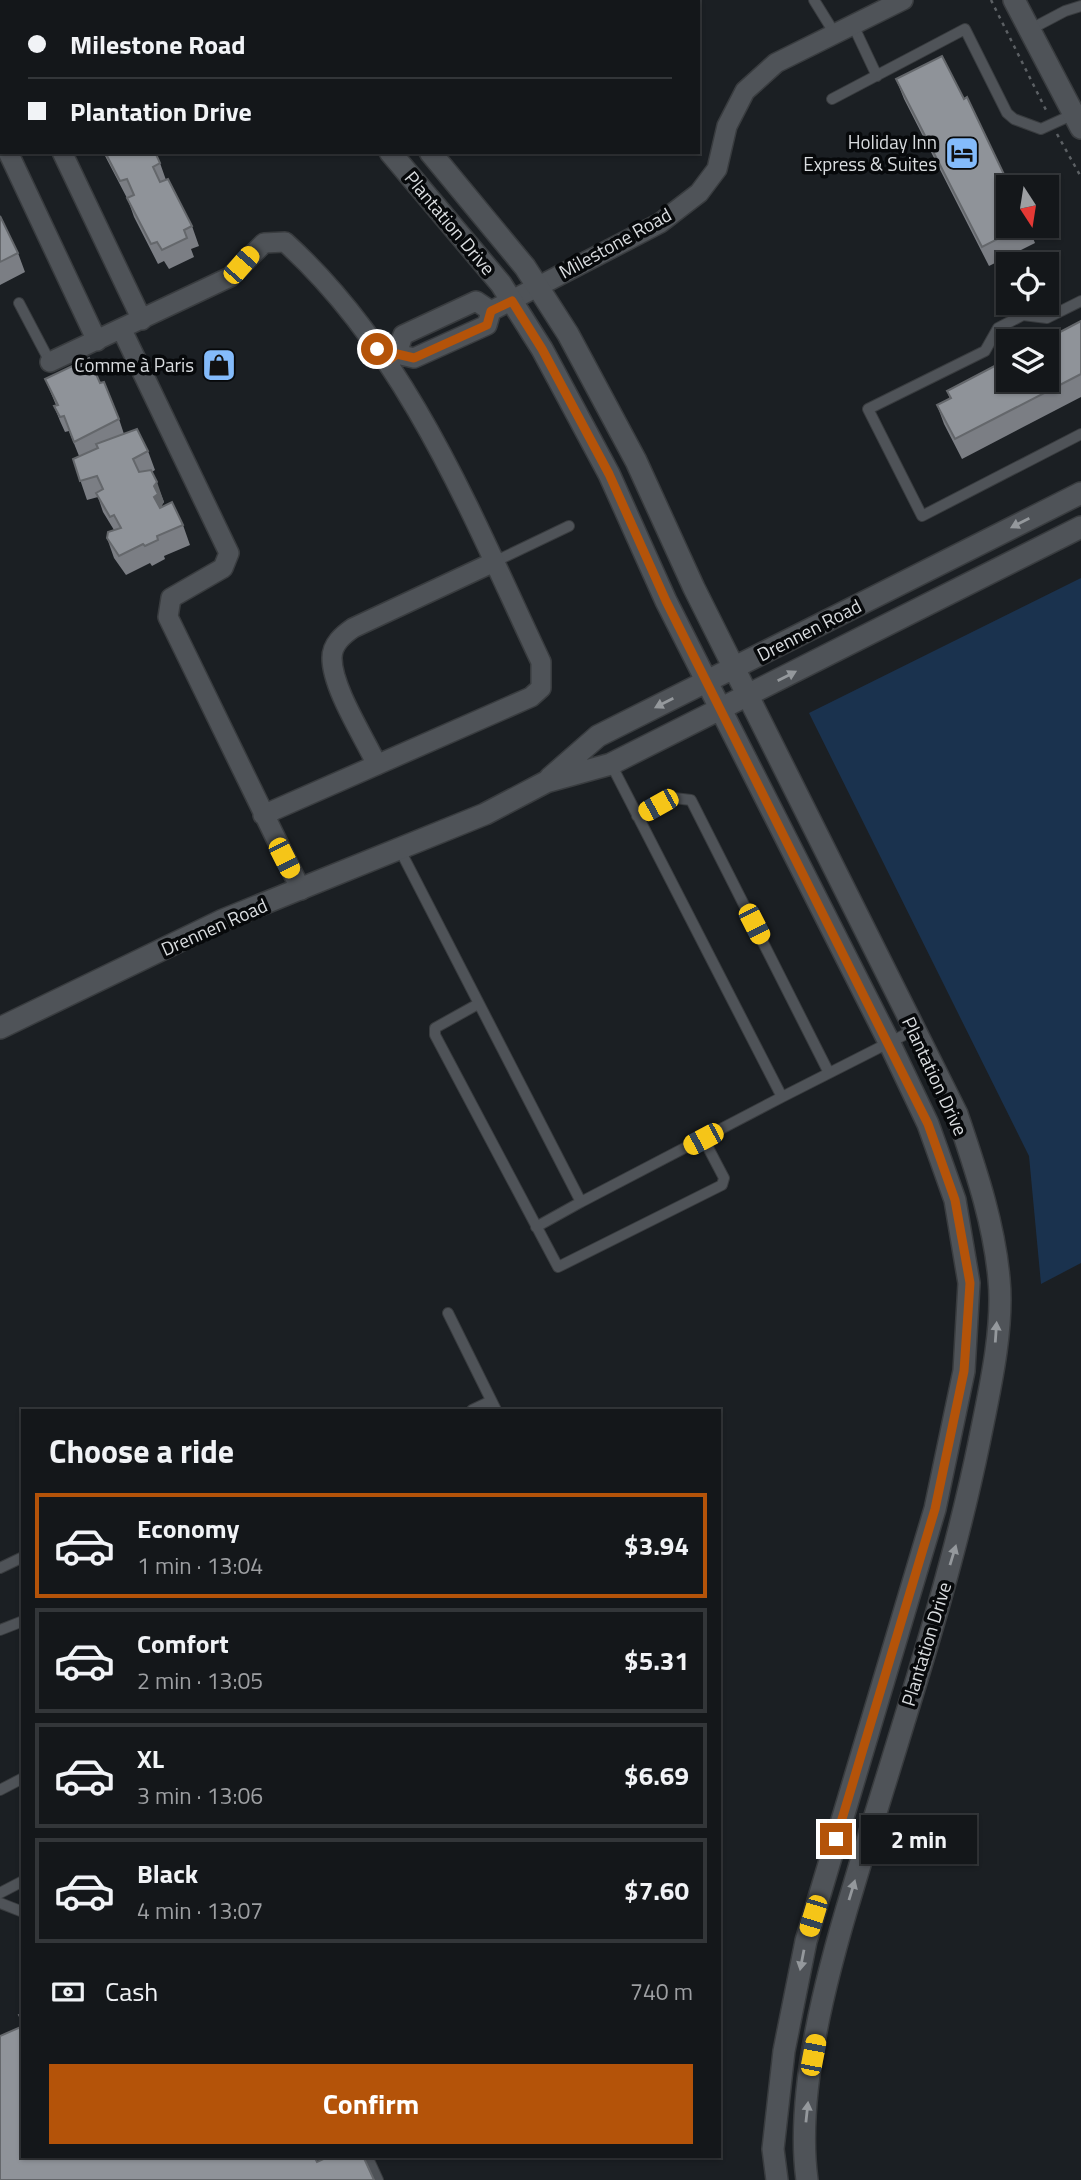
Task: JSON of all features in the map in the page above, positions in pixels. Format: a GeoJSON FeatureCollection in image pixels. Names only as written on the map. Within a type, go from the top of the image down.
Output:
{"type":"FeatureCollection","features":[{"type":"Feature","properties":{"kind":"street","name":"Milestone Road"},"geometry":{"type":"LineString","coordinates":[[392,358],[414,358],[487,325],[491,311],[660,223],[699,193],[717,169],[727,127],[745,91],[776,63],[903,0]]}},
{"type":"Feature","properties":{"kind":"street"},"geometry":{"type":"LineString","coordinates":[[1014,0],[1077,121]]}},
{"type":"Feature","properties":{"kind":"street"},"geometry":{"type":"LineString","coordinates":[[9,154],[97,341]]}},
{"type":"Feature","properties":{"kind":"street"},"geometry":{"type":"LineString","coordinates":[[63,154],[142,320]]}},
{"type":"Feature","properties":{"kind":"street","name":"Plantation Drive"},"geometry":{"type":"LineString","coordinates":[[392,154],[453,224],[512,301],[542,349],[609,474],[706,682],[889,1042],[928,1124],[955,1200],[970,1283],[964,1371],[935,1509],[806,1941],[784,2051],[773,2149],[777,2180]]}},
{"type":"Feature","properties":{"kind":"street","name":"Plantation Drive"},"geometry":{"type":"LineString","coordinates":[[432,154],[476,204],[537,285],[568,334],[636,461],[733,668],[957,1114],[984,1193],[999,1280],[993,1375],[964,1516],[835,1948],[813,2055],[803,2149],[807,2180]]}},
{"type":"Feature","properties":{"kind":"street"},"geometry":{"type":"LineString","coordinates":[[50,362],[230,277],[264,243],[285,242],[392,358],[494,562],[541,662],[541,688],[531,697],[263,815]]}},
{"type":"Feature","properties":{"kind":"street"},"geometry":{"type":"LineString","coordinates":[[392,358],[403,335],[477,301],[491,311]]}},
{"type":"Feature","properties":{"kind":"street"},"geometry":{"type":"LineString","coordinates":[[437,319],[448,342]]}},
{"type":"Feature","properties":{"kind":"street"},"geometry":{"type":"LineString","coordinates":[[121,330],[227,545],[228,560],[223,568],[171,598],[167,617],[300,890]]}},
{"type":"Feature","properties":{"kind":"street","name":"Drennen Road"},"geometry":{"type":"LineString","coordinates":[[546,782],[598,736],[1081,493]]}},
{"type":"Feature","properties":{"kind":"street","name":"Drennen Road"},"geometry":{"type":"LineString","coordinates":[[0,1028],[223,920],[485,814],[546,782],[611,764],[1081,527]]}},
{"type":"Feature","properties":{"kind":"street"},"geometry":{"type":"LineString","coordinates":[[377,765],[335,675],[332,656],[338,639],[353,628],[494,562]]}},
{"type":"Feature","properties":{"kind":"street"},"geometry":{"type":"LineString","coordinates":[[968,1305],[998,1303]]}},
{"type":"Feature","properties":{"kind":"lane"},"geometry":{"type":"LineString","coordinates":[[814,0],[835,34]]}},
{"type":"Feature","properties":{"kind":"lane"},"geometry":{"type":"LineString","coordinates":[[1029,30],[1065,10],[1081,6]]}},
{"type":"Feature","properties":{"kind":"lane"},"geometry":{"type":"LineString","coordinates":[[853,25],[877,76]]}},
{"type":"Feature","properties":{"kind":"lane"},"geometry":{"type":"LineString","coordinates":[[832,99],[965,29],[1007,113],[1014,119],[1041,129],[1077,121]]}},
{"type":"Feature","properties":{"kind":"lane"},"geometry":{"type":"LineString","coordinates":[[1081,301],[1047,318],[1023,315],[998,328],[985,351],[868,409],[922,516],[1081,434]]}},
{"type":"Feature","properties":{"kind":"lane"},"geometry":{"type":"LineString","coordinates":[[19,303],[50,362]]}},
{"type":"Feature","properties":{"kind":"lane"},"geometry":{"type":"LineString","coordinates":[[494,562],[569,526]]}},
{"type":"Feature","properties":{"kind":"lane"},"geometry":{"type":"LineString","coordinates":[[611,764],[782,1097]]}},
{"type":"Feature","properties":{"kind":"lane"},"geometry":{"type":"LineString","coordinates":[[637,816],[674,798],[691,800],[829,1073]]}},
{"type":"Feature","properties":{"kind":"lane"},"geometry":{"type":"LineString","coordinates":[[400,850],[581,1202]]}},
{"type":"Feature","properties":{"kind":"lane"},"geometry":{"type":"LineString","coordinates":[[478,1004],[435,1028],[435,1035],[558,1267],[722,1185],[724,1178],[703,1139]]}},
{"type":"Feature","properties":{"kind":"lane"},"geometry":{"type":"LineString","coordinates":[[536,1227],[914,1030]]}},
{"type":"Feature","properties":{"kind":"lane"},"geometry":{"type":"LineString","coordinates":[[448,1313],[493,1406]]}},
{"type":"Feature","properties":{"kind":"lane"},"geometry":{"type":"LineString","coordinates":[[0,1569],[21,1558]]}},
{"type":"Feature","properties":{"kind":"lane"},"geometry":{"type":"LineString","coordinates":[[0,1630],[21,1622]]}},
{"type":"Feature","properties":{"kind":"lane"},"geometry":{"type":"LineString","coordinates":[[0,1790],[21,1779]]}},
{"type":"Feature","properties":{"kind":"lane"},"geometry":{"type":"LineString","coordinates":[[0,1893],[21,1882]]}},
{"type":"Feature","properties":{"kind":"lane"},"geometry":{"type":"LineString","coordinates":[[0,1903],[21,1911]]}},
{"type":"Feature","properties":{"kind":"lane"},"geometry":{"type":"LineString","coordinates":[[368,2158],[378,2180]]}},
{"type":"Feature","properties":{"kind":"path"},"geometry":{"type":"LineString","coordinates":[[991,0],[1081,177]]}},
{"type":"Feature","properties":{"kind":"shaded area"},"geometry":{"type":"Polygon","coordinates":[[[1081,578],[1081,1263],[1041,1284],[1029,1156],[809,713],[1081,578]]]}},
{"type":"Feature","properties":{"kind":"building","name":"Holiday Inn Express & Suites"},"geometry":{"type":"Polygon","coordinates":[[[942,56],[964,99],[967,97],[1004,175],[996,175],[996,238],[1000,238],[982,247],[896,79],[942,56]]]}},
{"type":"Feature","properties":{"kind":"building"},"geometry":{"type":"Polygon","coordinates":[[[106,154],[156,154],[160,163],[153,167],[160,182],[168,179],[192,226],[184,230],[187,238],[162,250],[157,242],[151,244],[127,198],[134,195],[127,179],[120,181],[106,154]]]}},
{"type":"Feature","properties":{"kind":"building"},"geometry":{"type":"Polygon","coordinates":[[[0,216],[18,253],[0,262],[0,216]]]}},
{"type":"Feature","properties":{"kind":"building"},"geometry":{"type":"Polygon","coordinates":[[[1081,321],[1081,374],[1059,385],[1059,333],[1081,321]]]}},
{"type":"Feature","properties":{"kind":"building"},"geometry":{"type":"Polygon","coordinates":[[[89,358],[100,383],[104,382],[119,419],[74,442],[64,416],[60,417],[54,406],[58,405],[45,379],[89,358]]]}},
{"type":"Feature","properties":{"kind":"building"},"geometry":{"type":"Polygon","coordinates":[[[996,365],[996,392],[1046,392],[955,439],[937,405],[951,398],[947,391],[996,365]]]}},
{"type":"Feature","properties":{"kind":"building"},"geometry":{"type":"Polygon","coordinates":[[[137,429],[148,451],[133,459],[139,472],[151,470],[157,482],[154,486],[158,494],[154,497],[160,508],[172,502],[183,525],[157,536],[158,540],[119,556],[107,538],[108,532],[121,528],[114,515],[110,517],[96,493],[103,489],[97,476],[80,481],[73,459],[98,448],[96,444],[137,429]]]}},
{"type":"Feature","properties":{"kind":"building"},"geometry":{"type":"Polygon","coordinates":[[[21,2027],[21,2158],[315,2158],[317,2162],[326,2158],[364,2158],[374,2180],[0,2180],[0,2036],[21,2027]]]}},
{"type":"Feature","properties":{"kind":"place","name":"Holiday Inn Express & Suites"},"geometry":{"type":"Point","coordinates":[962,153]}},
{"type":"Feature","properties":{"kind":"place","name":"Comme à Paris"},"geometry":{"type":"Point","coordinates":[219,365]}},
{"type":"Feature","properties":{"kind":"route"},"geometry":{"type":"LineString","coordinates":[[377,349],[387,361],[397,354],[414,358],[487,325],[491,311],[512,301],[542,349],[609,474],[666,601],[831,933],[889,1042],[928,1124],[955,1200],[970,1283],[964,1371],[935,1509],[836,1839]]}}]}
